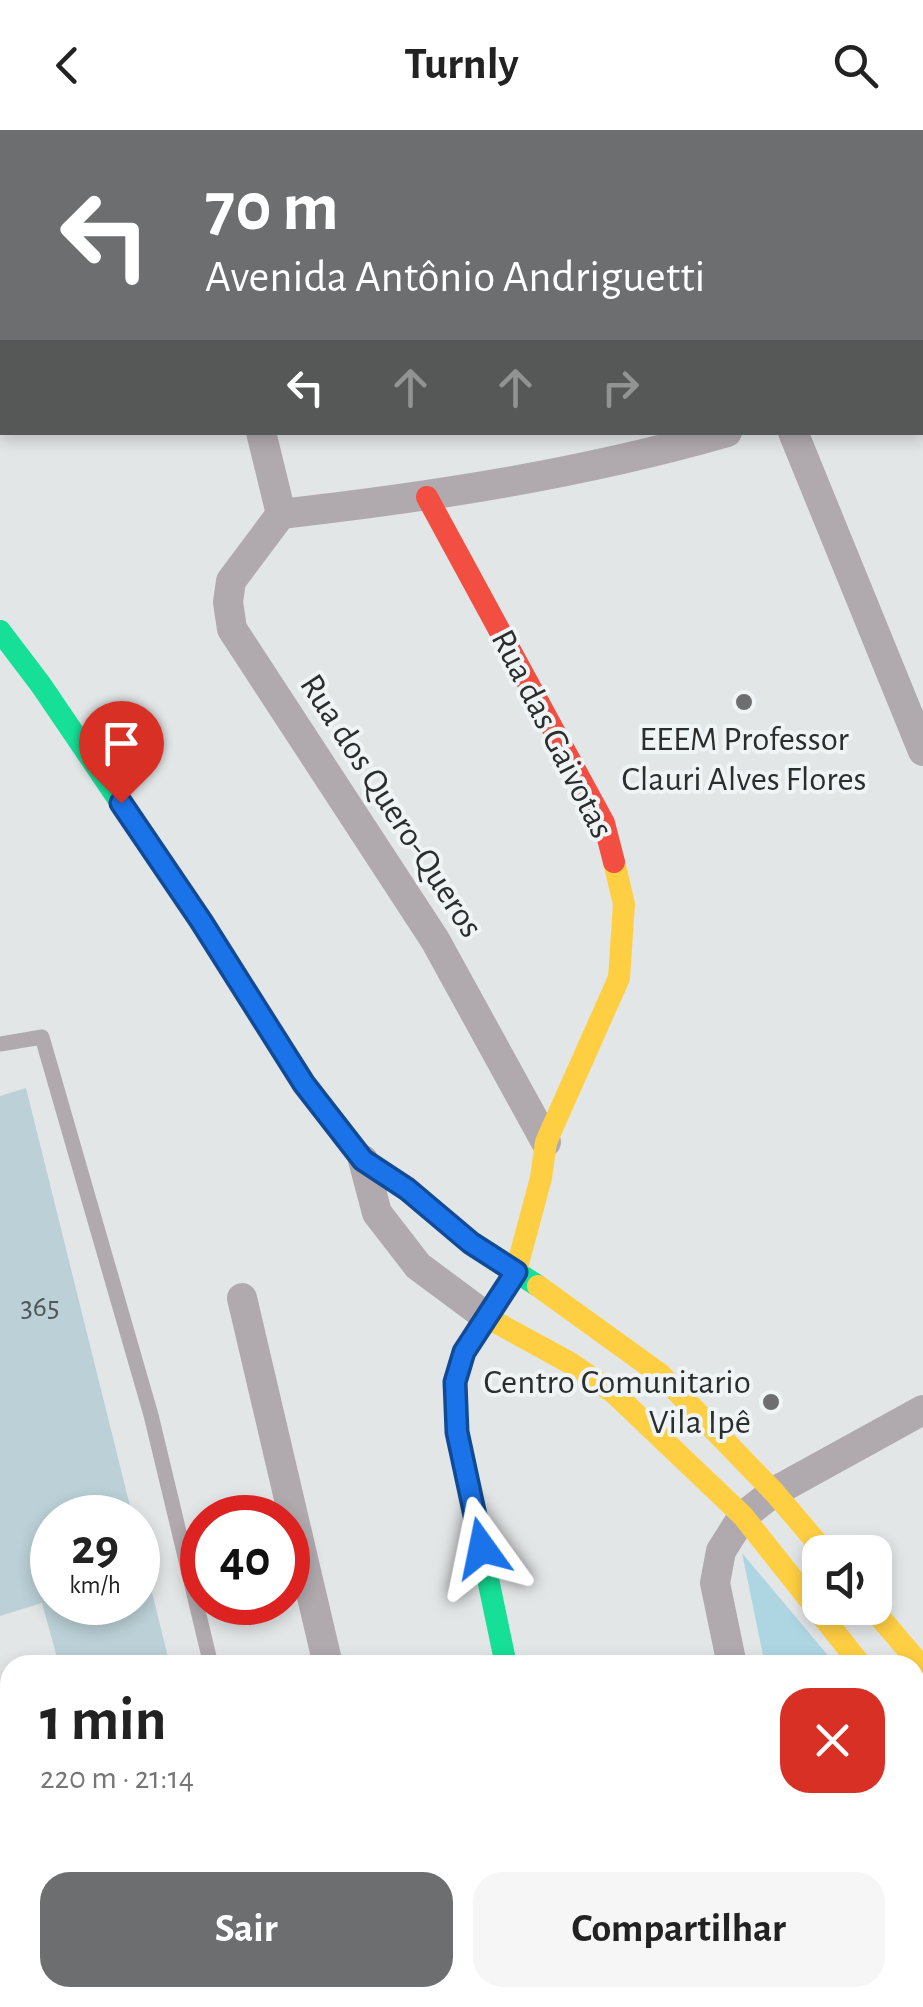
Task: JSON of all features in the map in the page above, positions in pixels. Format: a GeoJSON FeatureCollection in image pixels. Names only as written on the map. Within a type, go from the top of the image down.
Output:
{"type":"FeatureCollection","features":[{"type":"Feature","properties":{"kind":"street"},"geometry":{"type":"LineString","coordinates":[[262,435],[282,514],[428,497],[681,438]]}},
{"type":"Feature","properties":{"kind":"street"},"geometry":{"type":"LineString","coordinates":[[794,435],[923,751]]}},
{"type":"Feature","properties":{"kind":"street","name":"Rua das Gaivotas"},"geometry":{"type":"LineString","coordinates":[[428,497],[604,822],[624,904],[620,978],[546,1142],[541,1178],[516,1272],[464,1352],[455,1382],[456,1415],[504,1655]]}},
{"type":"Feature","properties":{"kind":"street","name":"Rua dos Quero-Queros"},"geometry":{"type":"LineString","coordinates":[[282,514],[232,581],[228,602],[232,629],[436,940],[546,1142]]}},
{"type":"Feature","properties":{"kind":"street"},"geometry":{"type":"LineString","coordinates":[[0,631],[201,921],[304,1084],[363,1160],[407,1189],[471,1243],[660,1374],[811,1535]]}},
{"type":"Feature","properties":{"kind":"street"},"geometry":{"type":"LineString","coordinates":[[363,1160],[377,1213],[418,1266],[488,1318],[572,1364],[616,1394],[743,1516],[853,1655]]}},
{"type":"Feature","properties":{"kind":"street"},"geometry":{"type":"LineString","coordinates":[[242,1298],[326,1655]]}},
{"type":"Feature","properties":{"kind":"street"},"geometry":{"type":"LineString","coordinates":[[730,1655],[715,1584],[720,1551],[743,1516],[774,1492],[923,1410]]}},
{"type":"Feature","properties":{"kind":"street"},"geometry":{"type":"LineString","coordinates":[[886,1625],[912,1655]]}},
{"type":"Feature","properties":{"kind":"lane"},"geometry":{"type":"LineString","coordinates":[[0,1044],[42,1037],[151,1414],[209,1655]]}},
{"type":"Feature","properties":{"kind":"shaded area"},"geometry":{"type":"Polygon","coordinates":[[[742,1553],[802,1625],[828,1655],[763,1655],[742,1553]]]}},
{"type":"Feature","properties":{"kind":"building"},"geometry":{"type":"Polygon","coordinates":[[[26,1088],[127,1495],[30,1495],[30,1607],[0,1616],[0,1096],[26,1088]]]}},
{"type":"Feature","properties":{"kind":"building"},"geometry":{"type":"Polygon","coordinates":[[[48,1625],[160,1625],[168,1655],[56,1655],[48,1625]]]}},
{"type":"Feature","properties":{"kind":"traffic: fast"},"geometry":{"type":"LineString","coordinates":[[0,631],[201,921],[304,1084],[363,1160],[407,1189],[471,1243],[538,1286]]}},
{"type":"Feature","properties":{"kind":"traffic: fast"},"geometry":{"type":"LineString","coordinates":[[460,1365],[455,1382],[457,1431],[504,1655]]}},
{"type":"Feature","properties":{"kind":"traffic: slow"},"geometry":{"type":"LineString","coordinates":[[460,1365],[464,1352],[516,1271],[541,1178],[546,1142],[619,978],[624,904],[614,862]]}},
{"type":"Feature","properties":{"kind":"traffic: slow"},"geometry":{"type":"LineString","coordinates":[[538,1286],[660,1374],[811,1535]]}},
{"type":"Feature","properties":{"kind":"traffic: slow"},"geometry":{"type":"LineString","coordinates":[[488,1318],[572,1364],[615,1394],[743,1516],[853,1655]]}},
{"type":"Feature","properties":{"kind":"traffic: slow"},"geometry":{"type":"LineString","coordinates":[[886,1625],[912,1655]]}},
{"type":"Feature","properties":{"kind":"traffic: jam"},"geometry":{"type":"LineString","coordinates":[[427,497],[604,823],[614,862]]}},
{"type":"Feature","properties":{"kind":"place","name":"EEEM Professor Clauri Alves Flores"},"geometry":{"type":"Point","coordinates":[744,702]}},
{"type":"Feature","properties":{"kind":"place","name":"Centro Comunitario Vila Ipê"},"geometry":{"type":"Point","coordinates":[771,1402]}},
{"type":"Feature","properties":{"kind":"route"},"geometry":{"type":"LineString","coordinates":[[121,803],[304,1084],[363,1160],[407,1189],[471,1243],[516,1272],[464,1352],[455,1382],[457,1432],[482,1548]]}}]}
